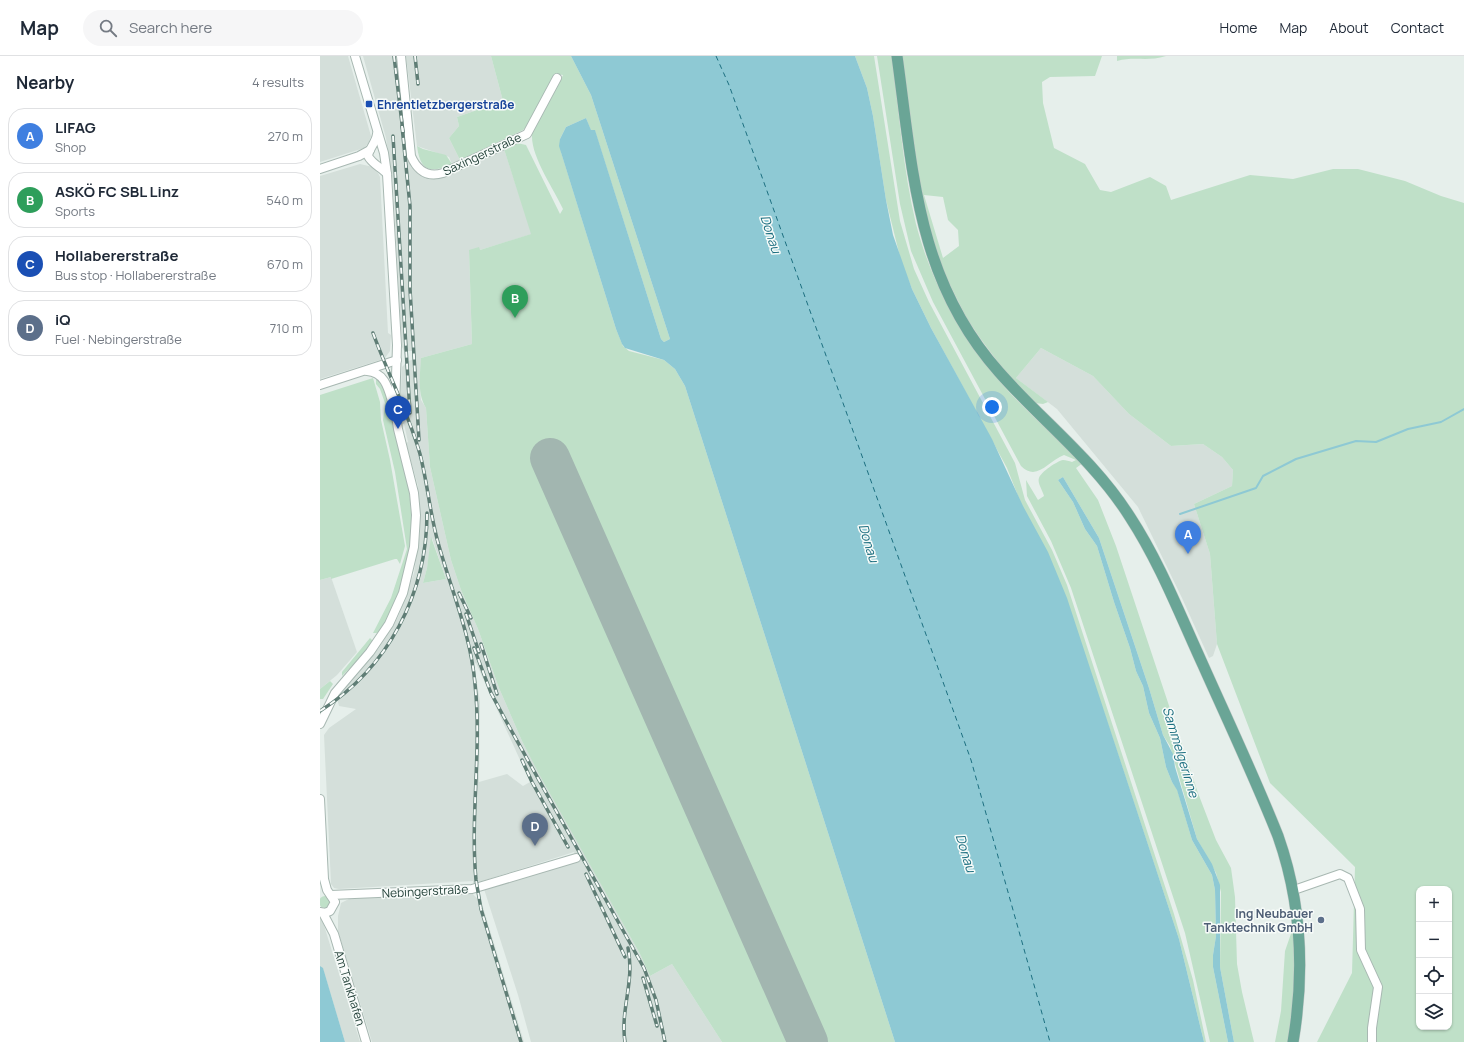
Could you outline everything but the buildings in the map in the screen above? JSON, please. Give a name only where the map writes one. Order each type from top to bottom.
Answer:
[{"type":"main road","points":[[897,56],[913,177],[921,219],[933,260],[948,295],[970,333],[993,365],[1095,469],[1116,496],[1141,535],[1176,605],[1272,820],[1283,850],[1294,890],[1300,936],[1301,969],[1299,1000],[1293,1042]]},
{"type":"street","points":[[320,724],[335,693],[370,652],[389,624],[403,593],[410,568],[415,536],[415,505],[412,481],[399,434],[395,409],[397,360],[387,174],[384,153],[355,56]]},
{"type":"street","name":"Saxingerstraße","points":[[401,56],[411,156],[420,170],[432,175],[443,173],[527,134],[557,78]]},
{"type":"street","points":[[377,133],[376,142],[368,156],[387,174]]},
{"type":"street","points":[[320,169],[354,158],[371,149],[379,148],[384,153]]},
{"type":"street","points":[[354,158],[373,162],[381,161],[384,153]]},
{"type":"street","points":[[320,385],[397,360]]},
{"type":"street","points":[[362,371],[374,371],[382,376],[395,409]]},
{"type":"street","points":[[320,799],[325,894],[335,905]]},
{"type":"street","name":"Nebingerstraße","points":[[325,894],[342,896],[472,888],[576,858]]},
{"type":"street","points":[[1294,890],[1340,874],[1348,878],[1360,909],[1362,950],[1378,987],[1372,1028],[1372,1042]]},
{"type":"street","points":[[321,912],[329,912],[335,905],[338,898],[342,896]]},
{"type":"street","name":"Am Tankhafen","points":[[334,934],[335,905]]},
{"type":"street","name":"Am Tankhafen","points":[[321,912],[334,934],[366,1042]]},
{"type":"shaded area","points":[[320,56],[348,56],[371,136],[369,142],[364,148],[320,162]]},
{"type":"shaded area","points":[[363,56],[397,56],[408,157],[418,173],[427,178],[441,177],[504,149],[532,234],[480,250],[469,250],[472,344],[421,358],[420,389],[421,400],[426,408],[430,467],[451,560],[499,688],[522,741],[640,954],[650,976],[672,964],[722,1042],[531,1042],[518,995],[484,889],[578,860],[574,852],[473,884],[473,881],[339,889],[334,888],[331,884],[324,735],[329,728],[356,709],[339,706],[337,698],[342,690],[379,648],[398,617],[414,573],[420,533],[418,486],[406,443],[408,442],[404,424],[402,424],[400,410],[402,367],[408,361],[415,359],[415,351],[404,351],[402,347],[393,182],[386,138]],"holes":[[[432,538],[446,579],[423,583],[427,568]],[[476,663],[530,782],[523,786],[507,774],[479,782],[480,702],[474,664]]]},
{"type":"shaded area","points":[[406,56],[491,56],[503,101],[457,117],[459,126],[449,138],[460,160],[452,164],[449,157],[417,146]]},
{"type":"shaded area","points":[[360,164],[373,167],[380,177],[388,333],[391,335],[390,351],[385,358],[380,360],[320,379],[320,176]]},
{"type":"shaded area","points":[[1041,348],[1093,376],[1129,414],[1171,446],[1203,444],[1222,457],[1233,470],[1232,486],[1194,504],[1210,554],[1217,644],[1213,656],[1209,658],[1138,507],[1057,409],[1016,378]]},
{"type":"shaded area","points":[[331,577],[357,652],[337,675],[320,689],[320,580]]},
{"type":"shaded area","points":[[451,892],[472,893],[482,904],[524,1042],[372,1042],[338,931],[338,916],[341,903],[351,898]]},
{"type":"shaded area","points":[[320,916],[360,1042],[345,1042],[323,969],[320,966]]},
{"type":"green space","points":[[491,56],[571,56],[591,95],[670,339],[664,342],[661,339],[595,131],[591,131],[586,118],[566,127],[560,139],[561,152],[616,329],[623,346],[629,351],[664,360],[675,369],[685,386],[895,1042],[722,1042],[672,964],[650,976],[640,954],[539,774],[522,741],[499,688],[451,560],[430,467],[426,408],[420,390],[421,358],[472,344],[469,250],[479,247],[480,250],[531,234],[504,149],[517,143],[526,145],[560,214],[563,209],[539,163],[535,153],[532,135],[538,115],[563,75],[557,74],[530,123],[523,130],[460,160],[449,138],[459,126],[457,117],[503,101]]},
{"type":"green space","points":[[855,56],[874,56],[900,221],[914,269],[929,302],[1015,463],[1025,500],[1052,550],[1067,585],[1174,914],[1193,980],[1206,1042],[1204,1042],[1179,939],[1104,712],[1007,468],[931,328],[912,289],[901,261],[886,200],[873,116],[867,88]]},
{"type":"green space","points":[[877,56],[892,56],[905,161],[916,224],[929,264],[946,303],[968,339],[1003,385],[1083,463],[1076,468],[1098,500],[1116,546],[1198,793],[1216,840],[1231,868],[1235,897],[1237,964],[1254,1042],[1234,1042],[1220,967],[1221,892],[1216,873],[1197,839],[1170,746],[1163,735],[1149,688],[1099,538],[1063,477],[1058,480],[1073,502],[1085,529],[1097,546],[1136,671],[1143,686],[1149,713],[1160,738],[1166,767],[1172,782],[1177,789],[1192,840],[1212,875],[1215,890],[1216,936],[1213,967],[1228,1042],[1210,1042],[1185,933],[1071,588],[1051,541],[1027,496],[1026,480],[1038,500],[1044,496],[1039,485],[1040,476],[1057,462],[1064,460],[1072,462],[1076,460],[1064,455],[1042,469],[1032,472],[1021,466],[933,302],[911,251],[900,204]]},
{"type":"green space","points":[[902,56],[1102,56],[1095,76],[1050,77],[1042,82],[1043,103],[1054,148],[1085,164],[1100,190],[1111,192],[1150,177],[1166,186],[1171,200],[1250,175],[1293,179],[1333,169],[1358,169],[1405,181],[1441,196],[1464,203],[1464,1042],[1317,1042],[1352,973],[1355,867],[1270,783],[1217,644],[1210,554],[1194,504],[1232,486],[1233,470],[1222,457],[1203,444],[1171,446],[1129,414],[1093,376],[1041,348],[1016,378],[1048,402],[1043,404],[1035,403],[1009,377],[980,338],[966,317],[940,265],[920,191]],"holes":[[[924,195],[943,197],[948,220],[958,230],[959,246],[943,258]]]},
{"type":"green space","points":[[1117,56],[1166,56],[1153,59],[1130,59],[1117,61]]},
{"type":"green space","points":[[417,146],[446,155],[452,164],[438,169],[427,168],[421,161]]},
{"type":"green space","points":[[376,377],[381,382],[387,395],[395,436],[406,474],[411,506],[411,539],[406,571],[395,602],[385,623],[377,633],[373,633],[391,598],[407,549],[395,472],[383,420],[385,403],[380,389],[376,384]]},
{"type":"green space","points":[[373,378],[380,402],[381,420],[390,460],[405,546],[400,564],[397,559],[395,559],[331,579],[331,577],[320,580],[320,395]]},
{"type":"green space","points":[[431,537],[446,579],[423,583],[427,568]]},
{"type":"green space","points":[[370,638],[373,641],[357,661],[342,676],[342,672]]},
{"type":"green space","points":[[330,681],[333,684],[323,699],[320,699],[320,689]]},
{"type":"green space","points":[[323,896],[327,896],[331,902],[327,908],[323,908],[319,904],[319,900]]},
{"type":"green space","points":[[1294,925],[1296,982],[1288,1042],[1275,1042],[1281,1011],[1285,951]]},
{"type":"water","name":"Donau","points":[[571,56],[855,56],[867,88],[873,116],[893,235],[912,289],[931,328],[992,439],[1023,506],[1048,552],[1067,598],[1179,939],[1204,1042],[895,1042],[685,386],[675,369],[664,360],[625,348],[616,329],[559,146],[560,139],[566,127],[586,118],[591,130],[595,130],[661,339],[664,342],[670,339],[591,95]]},
{"type":"water","points":[[1063,477],[1099,538],[1149,688],[1163,735],[1173,754],[1175,767],[1197,839],[1212,864],[1220,885],[1220,967],[1234,1042],[1228,1042],[1213,967],[1216,936],[1215,890],[1212,875],[1192,840],[1177,790],[1166,767],[1160,738],[1149,713],[1143,686],[1136,671],[1097,546],[1085,529],[1073,502],[1058,480]]},
{"type":"water","points":[[320,966],[323,968],[345,1042],[320,1042]]},
{"type":"waterway","points":[[1180,514],[1256,488],[1263,476],[1296,459],[1356,441],[1376,442],[1408,429],[1441,422],[1464,409]]},
{"type":"ferry route","points":[[716,56],[729,85],[971,760],[1050,1042]]},
{"type":"runway","points":[[550,458],[808,1042]]},
{"type":"railway","points":[[394,56],[403,132]]},
{"type":"railway","points":[[415,56],[418,84]]},
{"type":"railway","points":[[402,126],[410,206],[410,289],[419,440]]},
{"type":"railway","points":[[393,136],[410,413]]},
{"type":"railway","points":[[373,333],[410,423],[420,454],[436,535],[470,649],[477,708],[474,831],[476,880],[481,909],[521,1042]]},
{"type":"railway","points":[[320,711],[344,693],[365,673],[384,651],[399,626],[411,600],[420,572],[425,543],[427,513]]},
{"type":"railway","points":[[459,593],[471,618]]},
{"type":"railway","points":[[466,614],[479,652]]},
{"type":"railway","points":[[481,644],[497,694]]},
{"type":"railway","points":[[474,648],[491,693],[644,968],[656,1000],[665,1042]]},
{"type":"railway","points":[[522,760],[532,782],[568,847]]},
{"type":"railway","points":[[586,874],[625,957]]},
{"type":"railway","points":[[625,1042],[624,1018],[630,972],[628,948]]},
{"type":"railway","points":[[643,978],[657,1026]]},
{"type":"place","name":"Ehrentletzbergerstraße","points":[[369,104]]},
{"type":"place","name":"ASKÖ FC SBL Linz","points":[[515,318]]},
{"type":"place","name":"Hollabererstraße","points":[[398,429]]},
{"type":"place","name":"LIFAG","points":[[1188,554]]},
{"type":"place","name":"iQ","points":[[535,846]]},
{"type":"place","name":"Ing Neubauer Tanktechnik GmbH","points":[[1321,920]]},
{"type":"water label","name":"Sammelgerinne","points":[[1181,752]]}]
